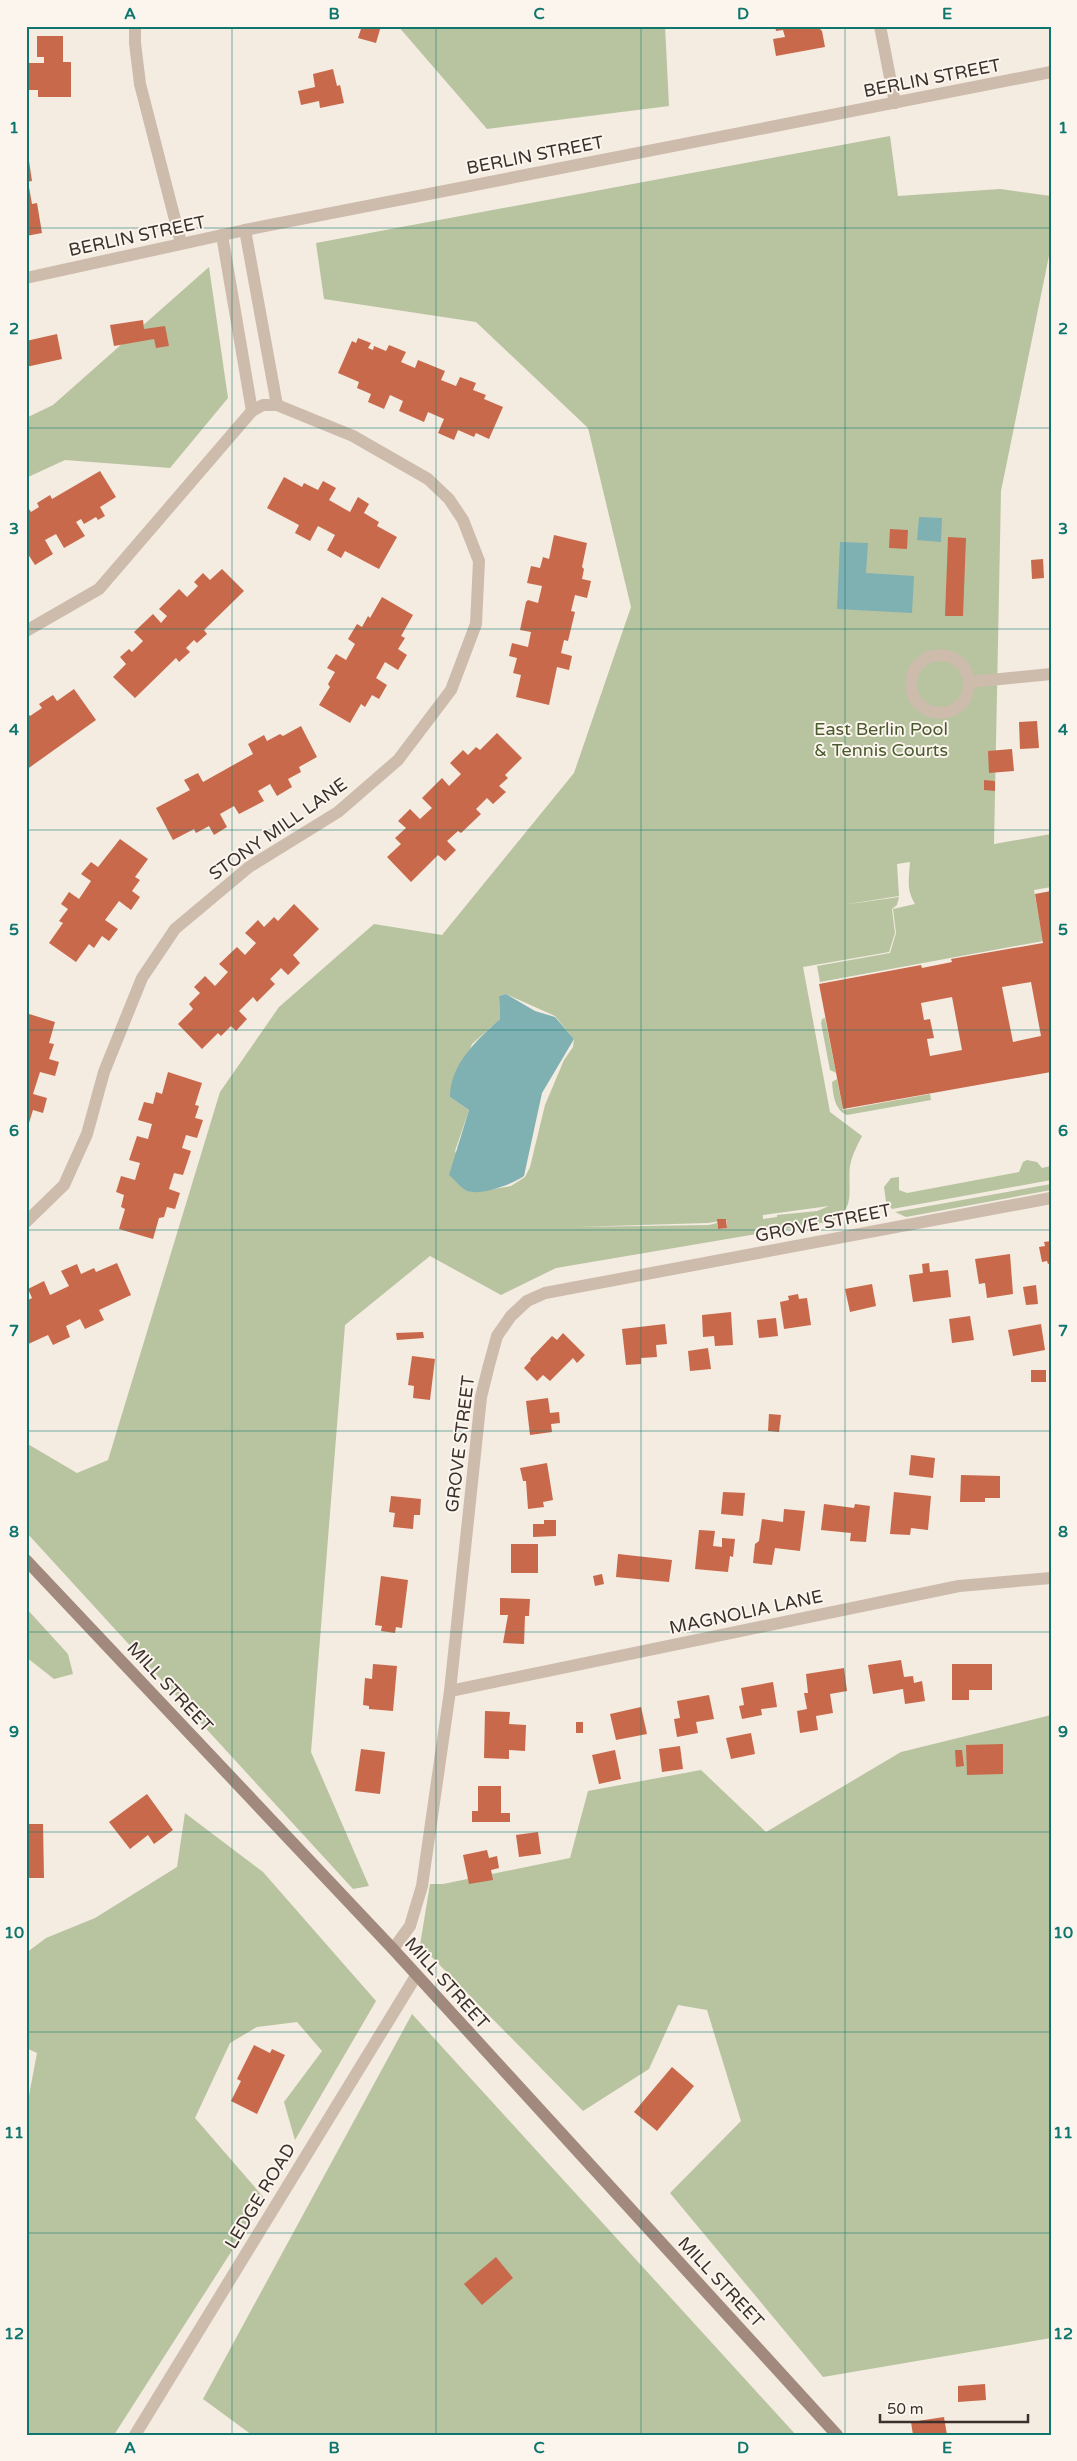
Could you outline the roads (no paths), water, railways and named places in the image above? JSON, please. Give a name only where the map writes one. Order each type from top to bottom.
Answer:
[{"type":"main road","name":"MILL STREET","points":[[26,1560],[393,1949],[837,2435]]},
{"type":"street","points":[[135,26],[140,84],[181,244]]},
{"type":"street","points":[[880,26],[895,103]]},
{"type":"street","name":"BERLIN STREET","points":[[26,278],[245,230],[1051,72]]},
{"type":"street","points":[[26,631],[99,589],[252,411],[263,405],[277,405],[245,230]]},
{"type":"street","points":[[222,235],[252,411]]},
{"type":"street","name":"STONY MILL LANE","points":[[26,1222],[64,1185],[87,1134],[104,1072],[142,978],[175,929],[248,868],[338,812],[398,760],[451,690],[476,624],[479,561],[463,520],[449,499],[428,479],[352,436],[277,405]]},
{"type":"street","points":[[938,654],[956,659],[963,665],[970,682],[965,700],[951,712],[942,714],[933,712],[917,703],[911,686],[915,668],[921,661],[938,654]]},
{"type":"street","points":[[970,682],[1051,674]]},
{"type":"street","name":"GROVE STREET","points":[[393,1949],[410,1926],[422,1886],[450,1691],[481,1397],[497,1336],[527,1301],[555,1291],[1051,1198]]},
{"type":"street","name":"MAGNOLIA LANE","points":[[450,1691],[959,1586],[1051,1578]]},
{"type":"street","name":"LEDGE ROAD","points":[[135,2435],[416,1976]]},
{"type":"water","points":[[919,517],[942,518],[941,542],[917,540]]},
{"type":"water","points":[[840,542],[868,543],[866,573],[914,576],[912,613],[837,609]]},
{"type":"water","points":[[506,994],[535,1011],[555,1017],[574,1039],[542,1093],[524,1176],[488,1191],[467,1191],[449,1175],[469,1110],[450,1097],[451,1085],[460,1063],[467,1053],[500,1019],[499,996]]},
{"type":"park label","name":"East Berlin Pool & Tennis Courts","points":[[881,740]]}]
